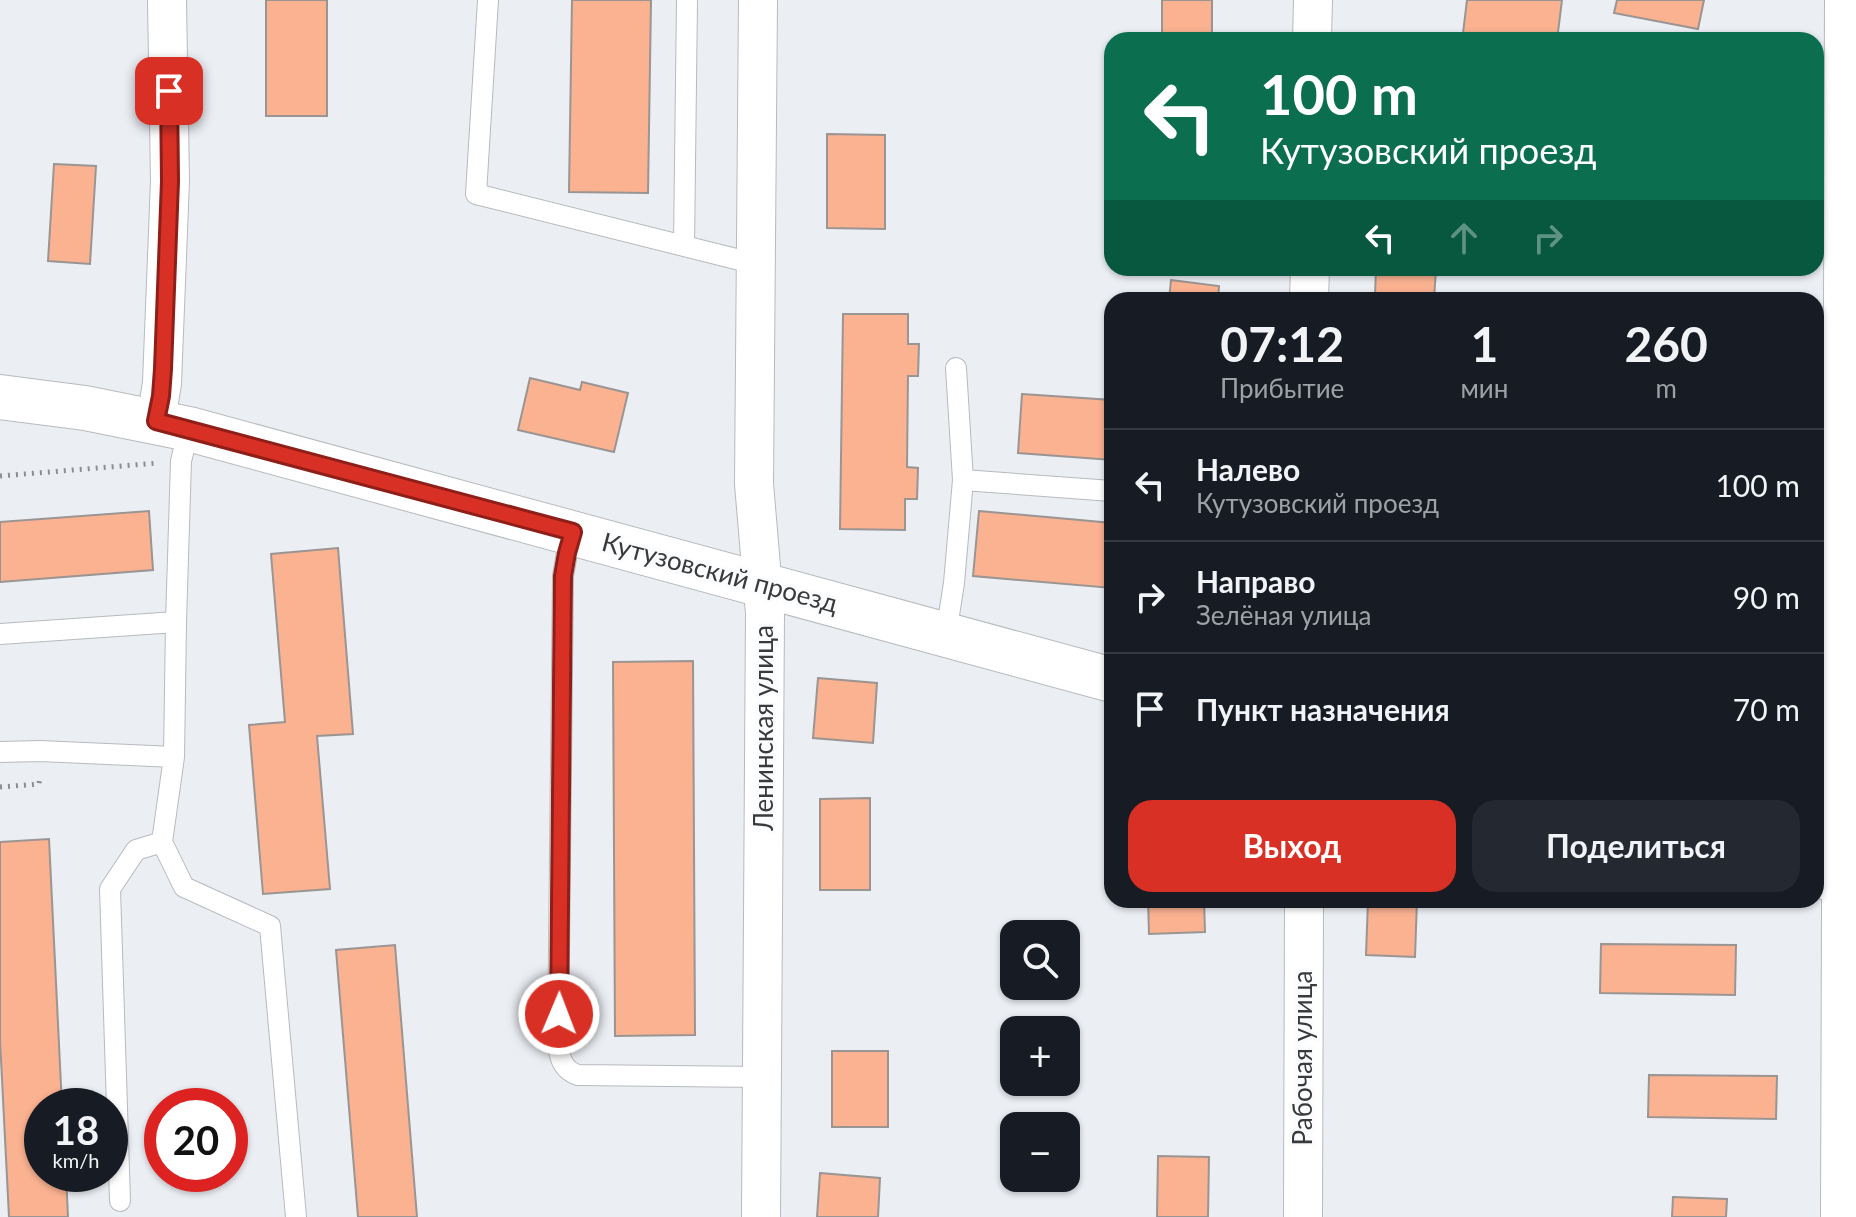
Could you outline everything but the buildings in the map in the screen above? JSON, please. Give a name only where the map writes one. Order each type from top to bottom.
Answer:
[{"type":"street","points":[[167,0],[170,181],[162,383],[175,437]]},
{"type":"street","name":"Ленинская улица","points":[[758,0],[754,484],[765,613],[761,1217]]},
{"type":"street","points":[[1312,32],[1313,0]]},
{"type":"street","points":[[1840,1217],[1838,881],[1844,0]]},
{"type":"street","name":"Кутузовский проезд","points":[[0,397],[85,408],[175,437],[573,532],[1104,678]]},
{"type":"street","name":"Рабочая улица","points":[[1303,1217],[1304,908]]},
{"type":"lane","points":[[488,0],[476,194],[756,264]]},
{"type":"lane","points":[[684,246],[687,0]]},
{"type":"lane","points":[[946,634],[963,480],[956,368]]},
{"type":"lane","points":[[175,437],[174,757],[162,842],[184,887],[270,926],[296,1217]]},
{"type":"lane","points":[[963,480],[1104,490]]},
{"type":"lane","points":[[573,532],[563,576],[558,1045],[561,1061],[578,1075],[762,1077]]},
{"type":"lane","points":[[0,634],[176,622]]},
{"type":"lane","points":[[0,752],[174,757]]},
{"type":"lane","points":[[120,1201],[110,889],[136,850],[162,842]]},
{"type":"path","points":[[0,476],[175,437]]},
{"type":"route","points":[[169,91],[170,181],[163,369],[156,421],[573,532],[563,576],[559,1014]]}]
